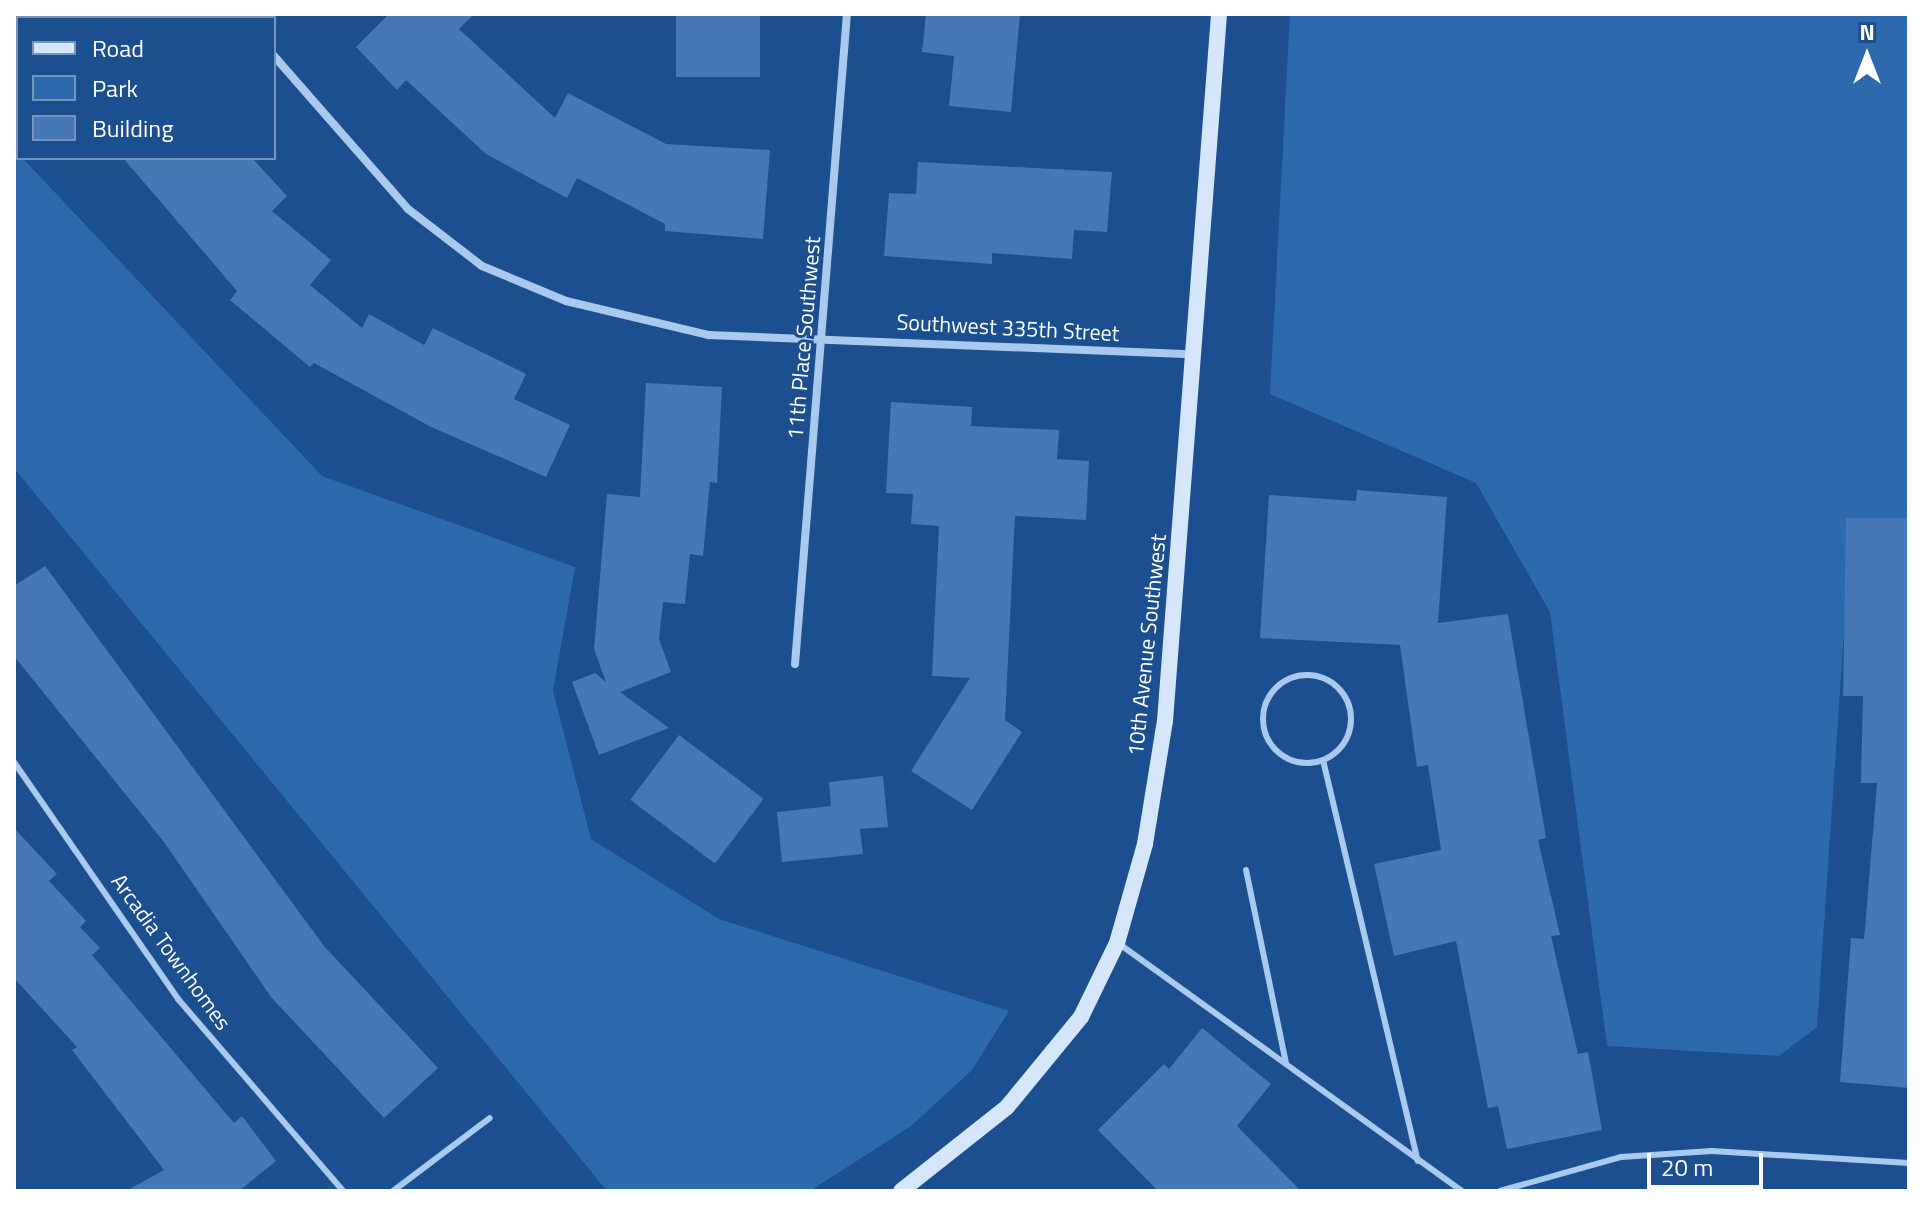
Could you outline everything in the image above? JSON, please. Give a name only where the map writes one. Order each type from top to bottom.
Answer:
[{"type":"street","name":"11th Place Southwest","points":[[795,664],[847,14]]},
{"type":"street","name":"10th Avenue Southwest","points":[[901,1191],[1007,1107],[1081,1017],[1117,943],[1145,844],[1165,721],[1219,14]]},
{"type":"street","name":"Southwest 335th Street","points":[[276,58],[408,209],[482,266],[566,301],[709,335],[1191,354]]},
{"type":"lane","points":[[1288,678],[1328,680],[1349,702],[1348,737],[1323,760],[1289,760],[1271,745],[1264,708],[1288,678]]},
{"type":"lane","points":[[1323,760],[1418,1161]]},
{"type":"lane","name":"Arcadia Townhomes","points":[[14,762],[178,999],[343,1191]]},
{"type":"lane","points":[[1246,870],[1286,1064]]},
{"type":"lane","points":[[1117,943],[1462,1191]]},
{"type":"lane","points":[[393,1191],[490,1118]]},
{"type":"lane","points":[[1500,1191],[1621,1157],[1712,1151],[1909,1163]]},
{"type":"green space","points":[[1290,14],[1909,14],[1909,570],[1845,618],[1817,1027],[1779,1056],[1607,1046],[1550,612],[1476,483],[1270,394]]},
{"type":"green space","points":[[14,149],[16,160],[24,160],[322,476],[575,567],[553,691],[591,839],[719,919],[1009,1011],[972,1070],[911,1126],[810,1191],[607,1191],[14,468]]},
{"type":"building","points":[[389,14],[474,14],[459,29],[555,118],[568,93],[666,144],[770,150],[763,239],[665,231],[665,224],[577,178],[567,198],[486,154],[406,80],[397,90],[356,47]]},
{"type":"building","points":[[676,14],[760,14],[760,77],[676,77]]},
{"type":"building","points":[[926,14],[1020,14],[1011,112],[949,106],[954,56],[922,52]]},
{"type":"building","points":[[125,160],[254,160],[287,196],[272,211],[331,260],[310,285],[362,328],[369,314],[424,345],[433,328],[526,374],[514,399],[570,425],[546,477],[431,427],[314,363],[310,367],[230,300],[237,291]]},
{"type":"building","points":[[918,162],[1112,172],[1107,232],[1074,230],[1072,259],[992,253],[992,264],[884,256],[889,193],[916,194]]},
{"type":"building","points":[[646,383],[722,387],[717,483],[710,482],[703,556],[690,554],[685,604],[663,602],[659,639],[671,672],[620,692],[669,728],[599,755],[572,682],[595,673],[606,682],[594,649],[607,494],[640,497]]},
{"type":"building","points":[[891,402],[972,407],[971,426],[1059,430],[1057,459],[1089,461],[1086,520],[1015,516],[1005,720],[1022,732],[972,810],[911,771],[970,678],[932,676],[939,526],[911,524],[913,494],[886,493]]},
{"type":"building","points":[[1357,490],[1447,497],[1438,623],[1508,614],[1546,838],[1538,840],[1560,935],[1551,936],[1578,1054],[1588,1052],[1602,1130],[1507,1149],[1498,1106],[1488,1108],[1456,941],[1394,956],[1374,864],[1441,850],[1428,765],[1417,767],[1400,645],[1260,638],[1269,495],[1356,501]]},
{"type":"building","points":[[1846,518],[1909,518],[1909,1088],[1840,1082],[1851,938],[1864,939],[1877,783],[1861,783],[1863,696],[1843,696]]},
{"type":"building","points":[[45,566],[324,946],[438,1068],[384,1118],[271,997],[164,842],[14,656],[14,586]]},
{"type":"building","points":[[679,735],[764,799],[715,863],[630,800]]},
{"type":"building","points":[[883,776],[888,827],[860,829],[863,854],[782,862],[777,812],[831,806],[829,782]]},
{"type":"building","points":[[14,828],[57,874],[49,881],[86,921],[80,927],[100,948],[92,955],[234,1123],[242,1116],[276,1161],[239,1191],[126,1191],[164,1170],[72,1050],[77,1047],[14,978]]},
{"type":"building","points":[[1202,1028],[1271,1084],[1237,1126],[1301,1191],[1158,1191],[1098,1130],[1164,1064],[1169,1069]]}]
